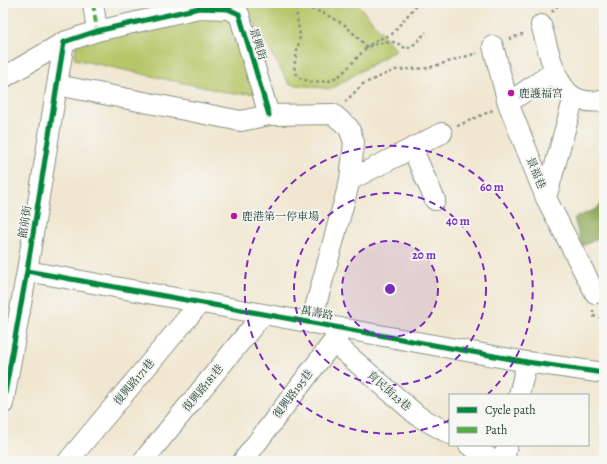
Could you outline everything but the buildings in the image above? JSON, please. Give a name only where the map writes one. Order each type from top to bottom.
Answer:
[{"type":"street","points":[[93,3],[97,30]]},
{"type":"street","name":"景興街","points":[[3,78],[64,42],[97,30],[199,8],[228,9],[238,14],[269,115]]},
{"type":"street","points":[[541,25],[555,71],[561,85],[574,97],[592,102],[604,101]]},
{"type":"street","name":"館前街","points":[[3,404],[27,271],[64,42]]},
{"type":"street","name":"景福巷","points":[[493,46],[508,103],[546,198],[595,293]]},
{"type":"street","points":[[508,103],[555,71]]},
{"type":"street","points":[[57,85],[241,121],[269,115],[333,114],[349,128],[354,142],[350,180],[311,323]]},
{"type":"street","points":[[546,198],[574,97]]},
{"type":"street","points":[[350,180],[442,133]]},
{"type":"street","points":[[412,148],[435,200]]},
{"type":"street","name":"萬壽路","points":[[27,271],[311,323],[338,335],[604,373]]},
{"type":"street","name":"復興路171巷","points":[[68,461],[200,303]]},
{"type":"street","name":"復興路181巷","points":[[143,461],[263,314]]},
{"type":"street","name":"育民街23巷","points":[[338,335],[418,416],[449,433]]},
{"type":"street","name":"復興路195巷","points":[[243,461],[338,335]]},
{"type":"street","points":[[519,394],[527,362]]},
{"type":"street","points":[[471,446],[496,461]]},
{"type":"street","points":[[504,461],[508,446]]},
{"type":"path","points":[[288,3],[296,4],[320,12],[345,25],[367,47]]},
{"type":"path","points":[[296,4],[300,36],[294,67],[298,77],[310,82],[329,81],[342,74],[367,47],[377,40],[392,34],[418,3]]},
{"type":"path","points":[[333,114],[363,84],[395,70],[428,68],[461,59],[493,46],[541,25],[560,3]]},
{"type":"path","points":[[367,47],[381,43],[395,42],[407,49],[416,43],[426,32]]},
{"type":"path","points":[[442,133],[508,103]]},
{"type":"green space","points":[[243,3],[357,3],[396,50],[331,89],[289,84]]},
{"type":"green space","points":[[229,10],[257,93],[234,94],[74,59],[77,42]]},
{"type":"green space","points":[[604,202],[604,236],[582,246],[574,218],[594,210]]},
{"type":"marked path","points":[[93,3],[97,31]]},
{"type":"cycle path","points":[[3,404],[27,271],[64,42],[97,31],[199,8],[228,9],[239,14],[269,115]]},
{"type":"cycle path","points":[[27,271],[527,362],[604,373]]},
{"type":"place","name":"鹿護福宮","points":[[511,93]]},
{"type":"place","name":"鹿港第一停車場","points":[[234,216]]}]
